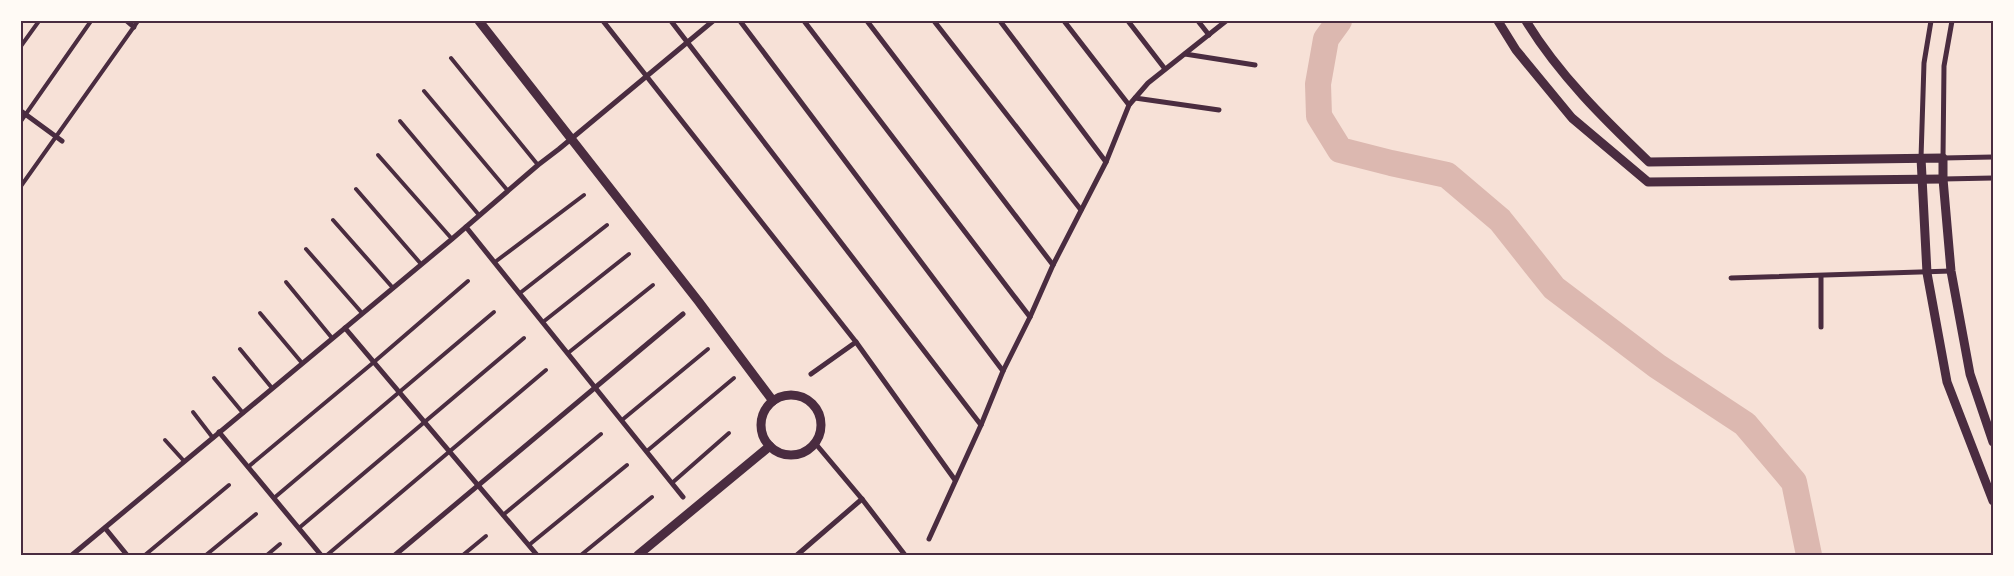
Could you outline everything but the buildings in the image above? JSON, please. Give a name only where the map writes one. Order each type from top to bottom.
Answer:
[{"type":"street","points":[[127,21],[134,27]]},
{"type":"street","points":[[479,21],[699,302],[773,401]]},
{"type":"street","points":[[603,21],[856,342],[955,480]]},
{"type":"street","points":[[671,21],[981,425]]},
{"type":"street","points":[[72,555],[713,21]]},
{"type":"street","points":[[740,21],[1003,370]]},
{"type":"street","points":[[804,21],[1030,317]]},
{"type":"street","points":[[866,21],[1053,265]]},
{"type":"street","points":[[934,21],[1081,210]]},
{"type":"street","points":[[1000,21],[1106,162]]},
{"type":"street","points":[[1064,21],[1129,105]]},
{"type":"street","points":[[1128,21],[1164,70]]},
{"type":"street","points":[[1198,21],[1209,35]]},
{"type":"street","points":[[929,539],[981,425],[1003,370],[1030,317],[1053,265],[1106,162],[1129,105],[1148,82],[1226,21]]},
{"type":"street","points":[[1498,21],[1516,50],[1572,118],[1648,182],[1993,178]]},
{"type":"street","points":[[1526,21],[1542,48],[1594,109],[1649,162],[1993,157]]},
{"type":"street","points":[[1931,21],[1924,63],[1921,158],[1927,273],[1947,382],[1993,501]]},
{"type":"street","points":[[1952,21],[1944,66],[1943,158],[1951,272],[1970,374],[1993,442]]},
{"type":"street","points":[[1184,54],[1255,65]]},
{"type":"street","points":[[1135,98],[1218,110]]},
{"type":"street","points":[[24,113],[62,141]]},
{"type":"street","points":[[466,227],[683,496]]},
{"type":"street","points":[[1731,278],[1951,272]]},
{"type":"street","points":[[1821,276],[1822,327]]},
{"type":"street","points":[[395,555],[683,314]]},
{"type":"street","points":[[345,328],[537,555]]},
{"type":"street","points":[[811,374],[856,342]]},
{"type":"street","points":[[792,395],[805,398],[815,407],[821,422],[815,443],[803,452],[796,454],[781,453],[770,446],[764,439],[761,425],[764,411],[779,397],[792,395]]},
{"type":"street","points":[[219,432],[321,555]]},
{"type":"street","points":[[815,443],[862,499],[905,555]]},
{"type":"street","points":[[638,555],[770,446]]},
{"type":"street","points":[[797,555],[862,499]]},
{"type":"street","points":[[105,528],[128,555]]},
{"type":"lane","points":[[21,46],[39,21]]},
{"type":"lane","points":[[21,121],[24,113],[91,21]]},
{"type":"lane","points":[[21,186],[138,21]]},
{"type":"lane","points":[[451,58],[538,165]]},
{"type":"lane","points":[[424,91],[508,191]]},
{"type":"lane","points":[[400,121],[479,215]]},
{"type":"lane","points":[[378,155],[452,239]]},
{"type":"lane","points":[[356,189],[421,264]]},
{"type":"lane","points":[[495,262],[584,195]]},
{"type":"lane","points":[[333,220],[393,288]]},
{"type":"lane","points":[[520,293],[607,225]]},
{"type":"lane","points":[[306,249],[362,313]]},
{"type":"lane","points":[[543,322],[630,254]]},
{"type":"lane","points":[[248,467],[468,281]]},
{"type":"lane","points":[[286,282],[332,338]]},
{"type":"lane","points":[[568,353],[653,285]]},
{"type":"lane","points":[[274,498],[494,312]]},
{"type":"lane","points":[[260,313],[302,363]]},
{"type":"lane","points":[[299,528],[524,338]]},
{"type":"lane","points":[[240,349],[272,388]]},
{"type":"lane","points":[[622,420],[708,349]]},
{"type":"lane","points":[[327,555],[546,370]]},
{"type":"lane","points":[[214,378],[243,413]]},
{"type":"lane","points":[[647,451],[734,378]]},
{"type":"lane","points":[[193,412],[213,438]]},
{"type":"lane","points":[[672,483],[729,433]]},
{"type":"lane","points":[[503,515],[601,434]]},
{"type":"lane","points":[[165,440],[184,462]]},
{"type":"lane","points":[[529,545],[627,465]]},
{"type":"lane","points":[[145,555],[229,485]]},
{"type":"lane","points":[[580,555],[652,497]]},
{"type":"lane","points":[[206,555],[256,514]]},
{"type":"lane","points":[[463,555],[486,536]]},
{"type":"lane","points":[[267,555],[280,544]]},
{"type":"waterway","points":[[1339,21],[1326,39],[1318,84],[1319,116],[1340,150],[1447,175],[1500,220],[1554,288],[1657,366],[1745,424],[1794,482],[1809,555]]}]
